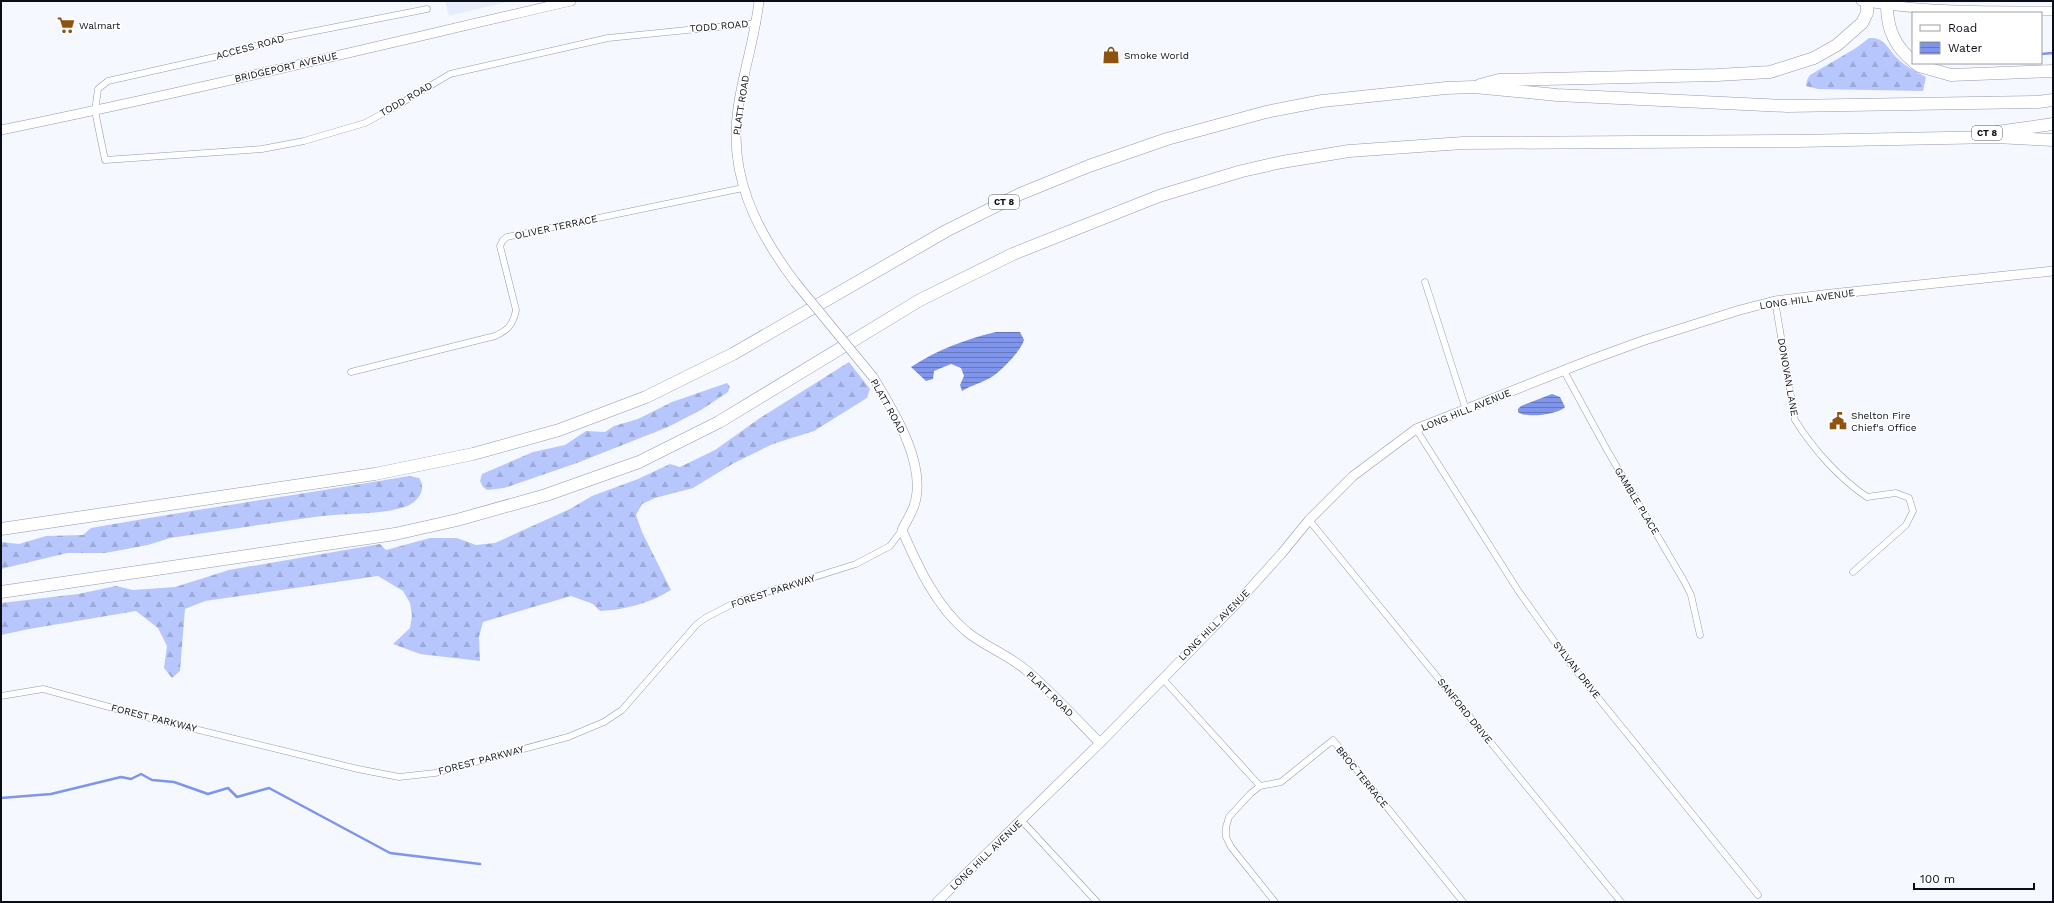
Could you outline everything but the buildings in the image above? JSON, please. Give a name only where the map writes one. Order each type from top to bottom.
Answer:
[{"type":"highway","points":[[1474,87],[1499,80],[1717,75],[1770,72],[1814,58],[1837,45],[1862,23],[1867,14],[1864,2]]},
{"type":"highway","points":[[1887,6],[1889,28],[1895,42],[1912,60]]},
{"type":"highway","points":[[1916,64],[1951,75],[2053,71]]},
{"type":"highway","name":"CT 8","points":[[1,529],[375,474],[474,454],[559,430],[646,397],[733,354],[946,231],[1020,194],[1088,166],[1167,139],[1266,112],[1322,101],[1446,88],[1474,87],[1556,95],[1787,106],[2053,100]]},
{"type":"highway","name":"CT 8","points":[[1,592],[395,534],[457,520],[546,495],[639,462],[719,422],[920,300],[1013,254],[1159,196],[1249,169],[1349,151],[1463,143],[1921,139],[2053,124]]},
{"type":"highway","points":[[1921,139],[1996,137],[2053,140]]},
{"type":"street","name":"BRIDGEPORT AVENUE","points":[[1,130],[95,111],[474,25],[571,1]]},
{"type":"street","name":"PLATT ROAD","points":[[758,1],[757,23],[738,108],[735,140],[743,188],[763,234],[795,282],[873,377],[895,416],[910,450],[916,471],[917,483],[915,504],[902,530],[938,599],[951,617],[980,641],[1007,655],[1027,671],[1100,742]]},
{"type":"street","points":[[1864,2],[1887,6],[1972,11],[2053,11]]},
{"type":"street","name":"ACCESS ROAD","points":[[95,111],[98,89],[108,81],[228,54],[285,37],[427,9]]},
{"type":"street","name":"TODD ROAD","points":[[95,111],[105,160],[262,149],[331,135],[365,123],[450,74],[608,38],[757,23]]},
{"type":"street","name":"OLIVER TERRACE","points":[[352,372],[495,336],[507,330],[514,320],[516,310],[500,246],[503,240],[507,237],[743,188]]},
{"type":"street","name":"LONG HILL AVENUE","points":[[937,902],[1022,821],[1258,581],[1309,520],[1353,476],[1416,429],[1610,352],[1705,320],[1775,301],[2053,271]]},
{"type":"street","points":[[1425,282],[1466,410]]},
{"type":"street","name":"DONOVAN LANE","points":[[1775,301],[1795,420],[1805,436],[1853,488],[1867,497],[1896,493],[1909,498],[1913,511],[1906,525],[1852,572]]},
{"type":"street","name":"GAMBLE PLACE","points":[[1564,371],[1607,450],[1684,580],[1691,596],[1700,635]]},
{"type":"street","name":"SYLVAN DRIVE","points":[[1416,429],[1519,592],[1569,662],[1758,895]]},
{"type":"street","name":"SANFORD DRIVE","points":[[1309,520],[1621,902]]},
{"type":"street","name":"FOREST PARKWAY","points":[[1,696],[43,689],[138,715],[358,769],[399,777],[435,773],[568,737],[604,722],[622,710],[697,624],[707,617],[738,601],[856,564],[890,546],[902,530]]},
{"type":"street","points":[[1162,678],[1260,786],[1250,794],[1229,817],[1226,827],[1226,837],[1231,847],[1275,902]]},
{"type":"street","name":"BROC TERRACE","points":[[1260,786],[1281,782],[1333,740],[1464,902]]},
{"type":"street","points":[[1022,821],[1097,902]]},
{"type":"shaded area","points":[[445,1],[511,1],[449,16]]},
{"type":"green space","points":[[1869,38],[1879,39],[1882,41],[1900,61],[1926,77],[1923,91],[1818,89],[1806,86],[1810,75],[1856,48]]},
{"type":"green space","points":[[849,362],[870,389],[867,398],[814,431],[773,444],[734,463],[693,488],[655,498],[642,504],[636,515],[642,532],[671,590],[655,599],[637,605],[600,611],[593,604],[571,596],[483,622],[479,637],[480,661],[420,654],[393,644],[410,628],[412,615],[410,603],[403,591],[378,576],[205,601],[185,609],[180,671],[172,678],[164,668],[167,646],[158,628],[136,611],[1,635],[1,603],[78,594],[116,586],[133,590],[175,587],[229,570],[380,544],[386,550],[430,538],[457,538],[476,545],[495,543],[570,509],[592,496],[638,479],[670,464],[680,467],[715,450],[760,418]]},
{"type":"green space","points":[[727,383],[730,387],[728,392],[701,410],[668,427],[577,463],[504,488],[487,490],[483,487],[480,481],[482,474],[533,452],[565,445],[586,431],[605,432],[614,426],[638,419],[672,402]]},
{"type":"green space","points":[[409,476],[419,478],[422,491],[418,498],[411,504],[398,509],[322,516],[170,538],[148,545],[105,553],[67,553],[1,569],[1,542],[19,544],[46,536],[83,535],[91,528]]},
{"type":"water","points":[[996,332],[1020,332],[1024,340],[1019,350],[998,372],[988,379],[962,391],[960,385],[964,376],[961,368],[951,364],[934,371],[933,379],[926,381],[911,367],[931,355],[952,346]]},
{"type":"water","points":[[1552,394],[1560,397],[1565,407],[1562,410],[1542,415],[1528,415],[1518,412],[1518,409],[1521,406]]},
{"type":"waterway","points":[[2042,54],[2053,53]]},
{"type":"waterway","points":[[1,798],[51,794],[121,777],[131,779],[141,774],[152,780],[174,782],[208,794],[228,788],[237,797],[269,788],[390,853],[480,864]]},
{"type":"place","name":"Walmart","points":[[66,25]]},
{"type":"place","name":"Smoke World","points":[[1111,55]]},
{"type":"place","name":"Shelton Fire Chief's Office","points":[[1838,421]]}]
